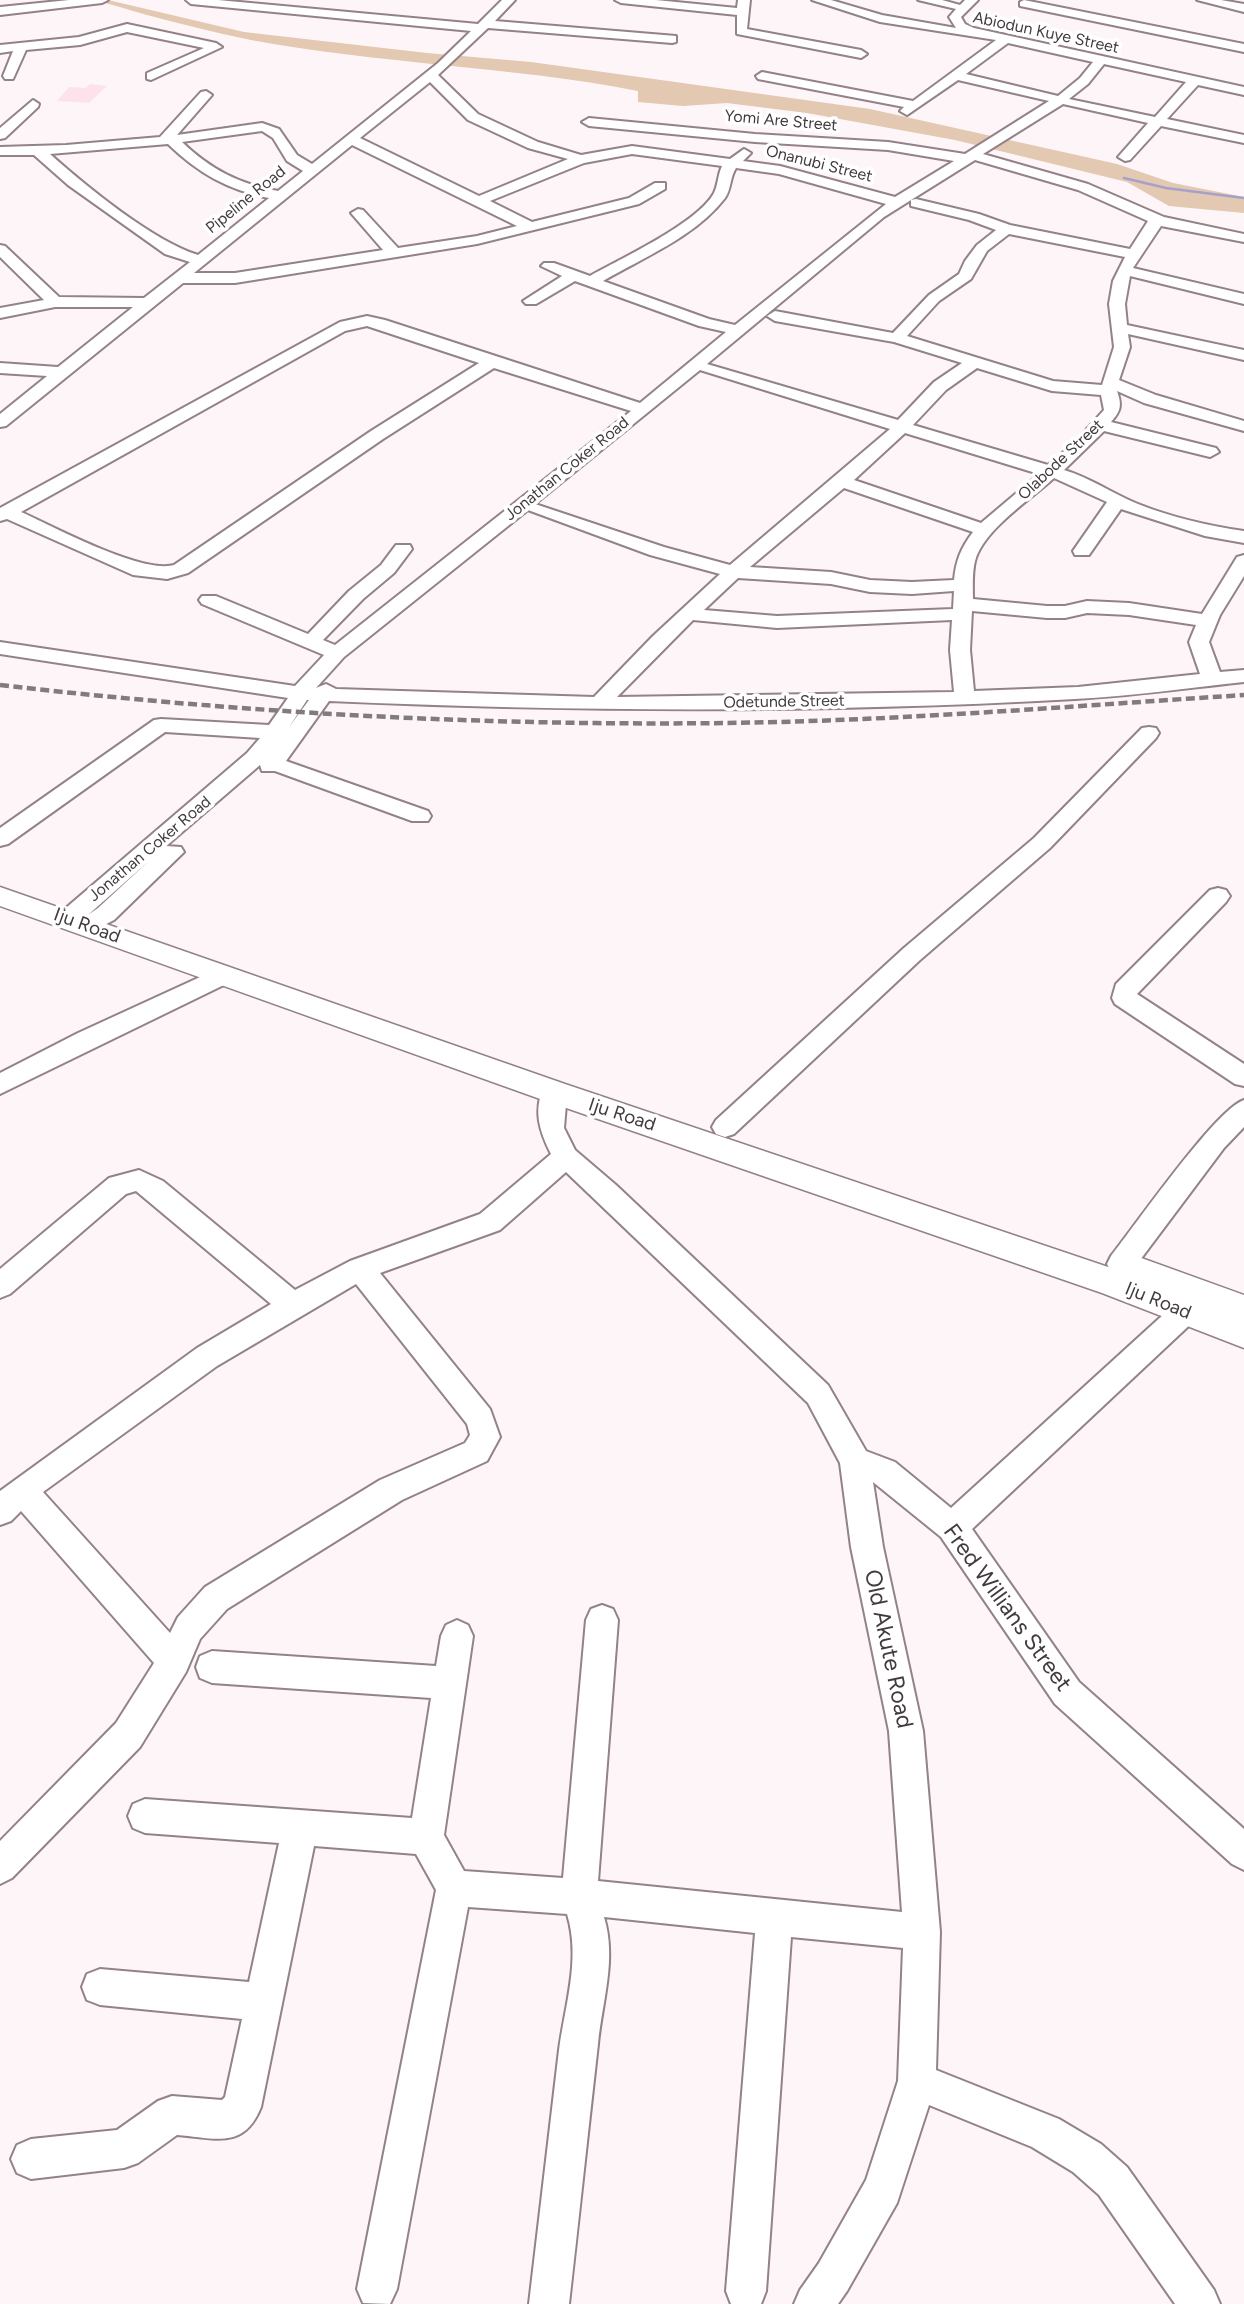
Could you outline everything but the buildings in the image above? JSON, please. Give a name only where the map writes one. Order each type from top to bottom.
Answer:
[{"type":"main road","name":"Iju Road","points":[[0,874],[86,916],[222,976],[1114,1283],[1244,1334]]},
{"type":"main road","name":"Iju Road","points":[[0,896],[86,916],[563,1076],[725,1127],[1244,1309]]},
{"type":"street","name":"Pipeline Road","points":[[0,422],[437,71],[509,0]]},
{"type":"street","points":[[621,0],[743,6],[741,31],[861,54]]},
{"type":"street","points":[[818,0],[880,18],[961,31]]},
{"type":"street","points":[[923,0],[959,3]]},
{"type":"street","name":"Abiodun Kuye Street","points":[[961,31],[955,21],[956,13],[972,0]]},
{"type":"street","points":[[1203,0],[1244,8]]},
{"type":"street","points":[[0,11],[99,1]]},
{"type":"street","points":[[191,1],[672,39]]},
{"type":"street","name":"Abiodun Kuye Street","points":[[959,3],[945,17],[947,25],[961,31],[1004,41],[1043,45],[1111,64],[1244,91]]},
{"type":"street","points":[[1024,4],[1244,48]]},
{"type":"street","points":[[0,49],[89,40],[127,28],[216,47],[151,76]]},
{"type":"street","points":[[762,76],[911,108],[1004,41]]},
{"type":"street","points":[[9,76],[21,47]]},
{"type":"street","name":"Jonathan Coker Road","points":[[86,916],[272,763],[298,734],[312,693],[337,653],[643,409],[896,202],[975,158],[1065,102],[1111,64]]},
{"type":"street","points":[[437,71],[473,117],[533,145],[581,159]]},
{"type":"street","points":[[957,76],[1065,102],[1244,139]]},
{"type":"street","points":[[1125,157],[1195,80]]},
{"type":"street","points":[[168,141],[206,96]]},
{"type":"street","points":[[0,135],[33,104]]},
{"type":"street","name":"Yomi Are Street","points":[[589,122],[755,138],[888,146],[975,158],[1083,187],[1160,221],[1244,237]]},
{"type":"street","points":[[0,151],[38,151],[168,141],[268,128],[285,142],[286,151],[293,158],[312,170]]},
{"type":"street","points":[[590,281],[670,237],[698,217],[720,195],[727,169],[755,138]]},
{"type":"street","points":[[351,139],[481,200],[529,226]]},
{"type":"street","points":[[168,141],[224,182],[279,196]]},
{"type":"street","name":"Onanubi Street","points":[[581,159],[632,150],[780,170],[896,202]]},
{"type":"street","points":[[38,151],[73,182],[170,251],[200,260]]},
{"type":"street","name":"Jonathan Coker Road","points":[[86,916],[245,767],[312,693],[750,333],[775,316],[890,216],[906,205],[916,203],[975,158]]},
{"type":"street","points":[[481,200],[581,159]]},
{"type":"street","points":[[181,278],[235,278],[477,240],[529,226],[547,225],[634,201],[660,186]]},
{"type":"street","points":[[916,203],[974,217],[1006,229],[1135,254]]},
{"type":"street","points":[[358,214],[394,253]]},
{"type":"street","name":"Olabode Street","points":[[965,698],[960,650],[965,562],[971,547],[984,530],[1102,425],[1112,411],[1114,403],[1108,386],[1122,347],[1117,303],[1124,270],[1154,223],[1160,221]]},
{"type":"street","points":[[897,338],[934,298],[966,276],[972,261],[982,248],[1006,229]]},
{"type":"street","points":[[0,249],[55,302]]},
{"type":"street","points":[[549,267],[705,323],[738,330]]},
{"type":"street","points":[[1124,270],[1244,299]]},
{"type":"street","points":[[531,301],[573,275]]},
{"type":"street","points":[[0,313],[55,302],[151,303]]},
{"type":"street","points":[[775,316],[897,338],[1052,386],[1108,386],[1244,426]]},
{"type":"street","points":[[3,514],[340,327],[367,321],[643,409]]},
{"type":"street","points":[[1121,328],[1244,355]]},
{"type":"street","points":[[3,514],[140,571],[167,573],[181,569],[377,435],[492,362]]},
{"type":"street","points":[[600,703],[733,572],[841,481],[902,426],[940,386],[973,363]]},
{"type":"street","points":[[0,368],[63,372]]},
{"type":"street","points":[[708,369],[1051,472],[1092,486],[1132,508],[1212,532],[1244,537]]},
{"type":"street","points":[[1102,425],[1210,452]]},
{"type":"street","points":[[841,481],[984,530]]},
{"type":"street","points":[[1082,551],[1118,500]]},
{"type":"street","points":[[536,509],[667,554],[733,572],[831,578],[870,586],[912,588],[964,601],[1047,612],[1065,612],[1087,607],[1129,609],[1207,621]]},
{"type":"street","points":[[310,642],[336,619],[356,596],[390,569],[403,549]]},
{"type":"street","points":[[1212,679],[1199,640],[1207,621],[1244,561]]},
{"type":"street","points":[[209,600],[337,653]]},
{"type":"street","points":[[689,614],[739,621],[777,622],[964,601]]},
{"type":"street","name":"Odetunde Street","points":[[0,648],[265,689],[429,701],[703,704],[965,698],[1078,693],[1244,676]]},
{"type":"street","points":[[0,839],[161,725],[298,734]]},
{"type":"street","points":[[725,1127],[912,954],[1042,843],[1149,733]]},
{"type":"street","points":[[272,763],[419,816]]},
{"type":"street","points":[[1218,895],[1125,990],[1125,998],[1244,1077]]},
{"type":"street","points":[[0,1084],[87,1039],[161,1007],[222,976]]},
{"type":"street","name":"Old Akute Road","points":[[554,1092],[551,1128],[566,1157],[607,1192],[818,1394],[855,1461],[867,1547],[906,1731],[922,1932],[917,2081],[883,2189],[814,2304]]},
{"type":"street","points":[[1121,1264],[1215,1141],[1244,1111]]},
{"type":"street","points":[[174,1661],[110,1592],[11,1501],[207,1357],[293,1305],[360,1269],[490,1222],[566,1157]]},
{"type":"street","points":[[0,1286],[118,1185],[139,1180],[155,1188],[223,1249],[293,1305]]},
{"type":"street","points":[[0,1866],[128,1735],[174,1661],[189,1629],[216,1598],[391,1490],[476,1452],[485,1437],[480,1418],[360,1269]]},
{"type":"street","points":[[952,1527],[1185,1312]]},
{"type":"street","name":"Fred Willians Street","points":[[855,1461],[884,1472],[952,1527],[1068,1693],[1244,1852]]},
{"type":"street","points":[[549,2304],[581,2024],[591,1969],[590,1931],[579,1897],[602,1620]]},
{"type":"street","points":[[377,2289],[454,1888],[426,1837],[457,1636]]},
{"type":"street","points":[[212,1667],[450,1682]]},
{"type":"street","points":[[145,1816],[426,1837]]},
{"type":"street","points":[[31,2159],[124,2149],[172,2115],[230,2120],[242,2107],[300,1827]]},
{"type":"street","points":[[454,1888],[579,1897],[922,1932]]},
{"type":"street","points":[[746,2291],[774,1917]]},
{"type":"street","points":[[100,1987],[262,2002]]},
{"type":"street","points":[[917,2081],[1045,2133],[1087,2158],[1113,2181],[1200,2304]]},
{"type":"shaded area","points":[[85,0],[108,0],[244,32],[531,62],[870,109],[1117,164],[1173,183],[1244,197],[1244,213],[1169,206],[1127,182],[955,140],[807,113],[727,103],[683,106],[638,102],[638,91],[590,83],[299,48],[251,40]]},
{"type":"shaded area","points":[[90,84],[107,86],[89,103],[57,101],[69,87],[86,88]]},
{"type":"waterway","points":[[1124,178],[1166,188],[1244,198]]},
{"type":"railway","points":[[0,685],[181,703],[362,716],[634,723],[855,719],[1244,695]]}]
